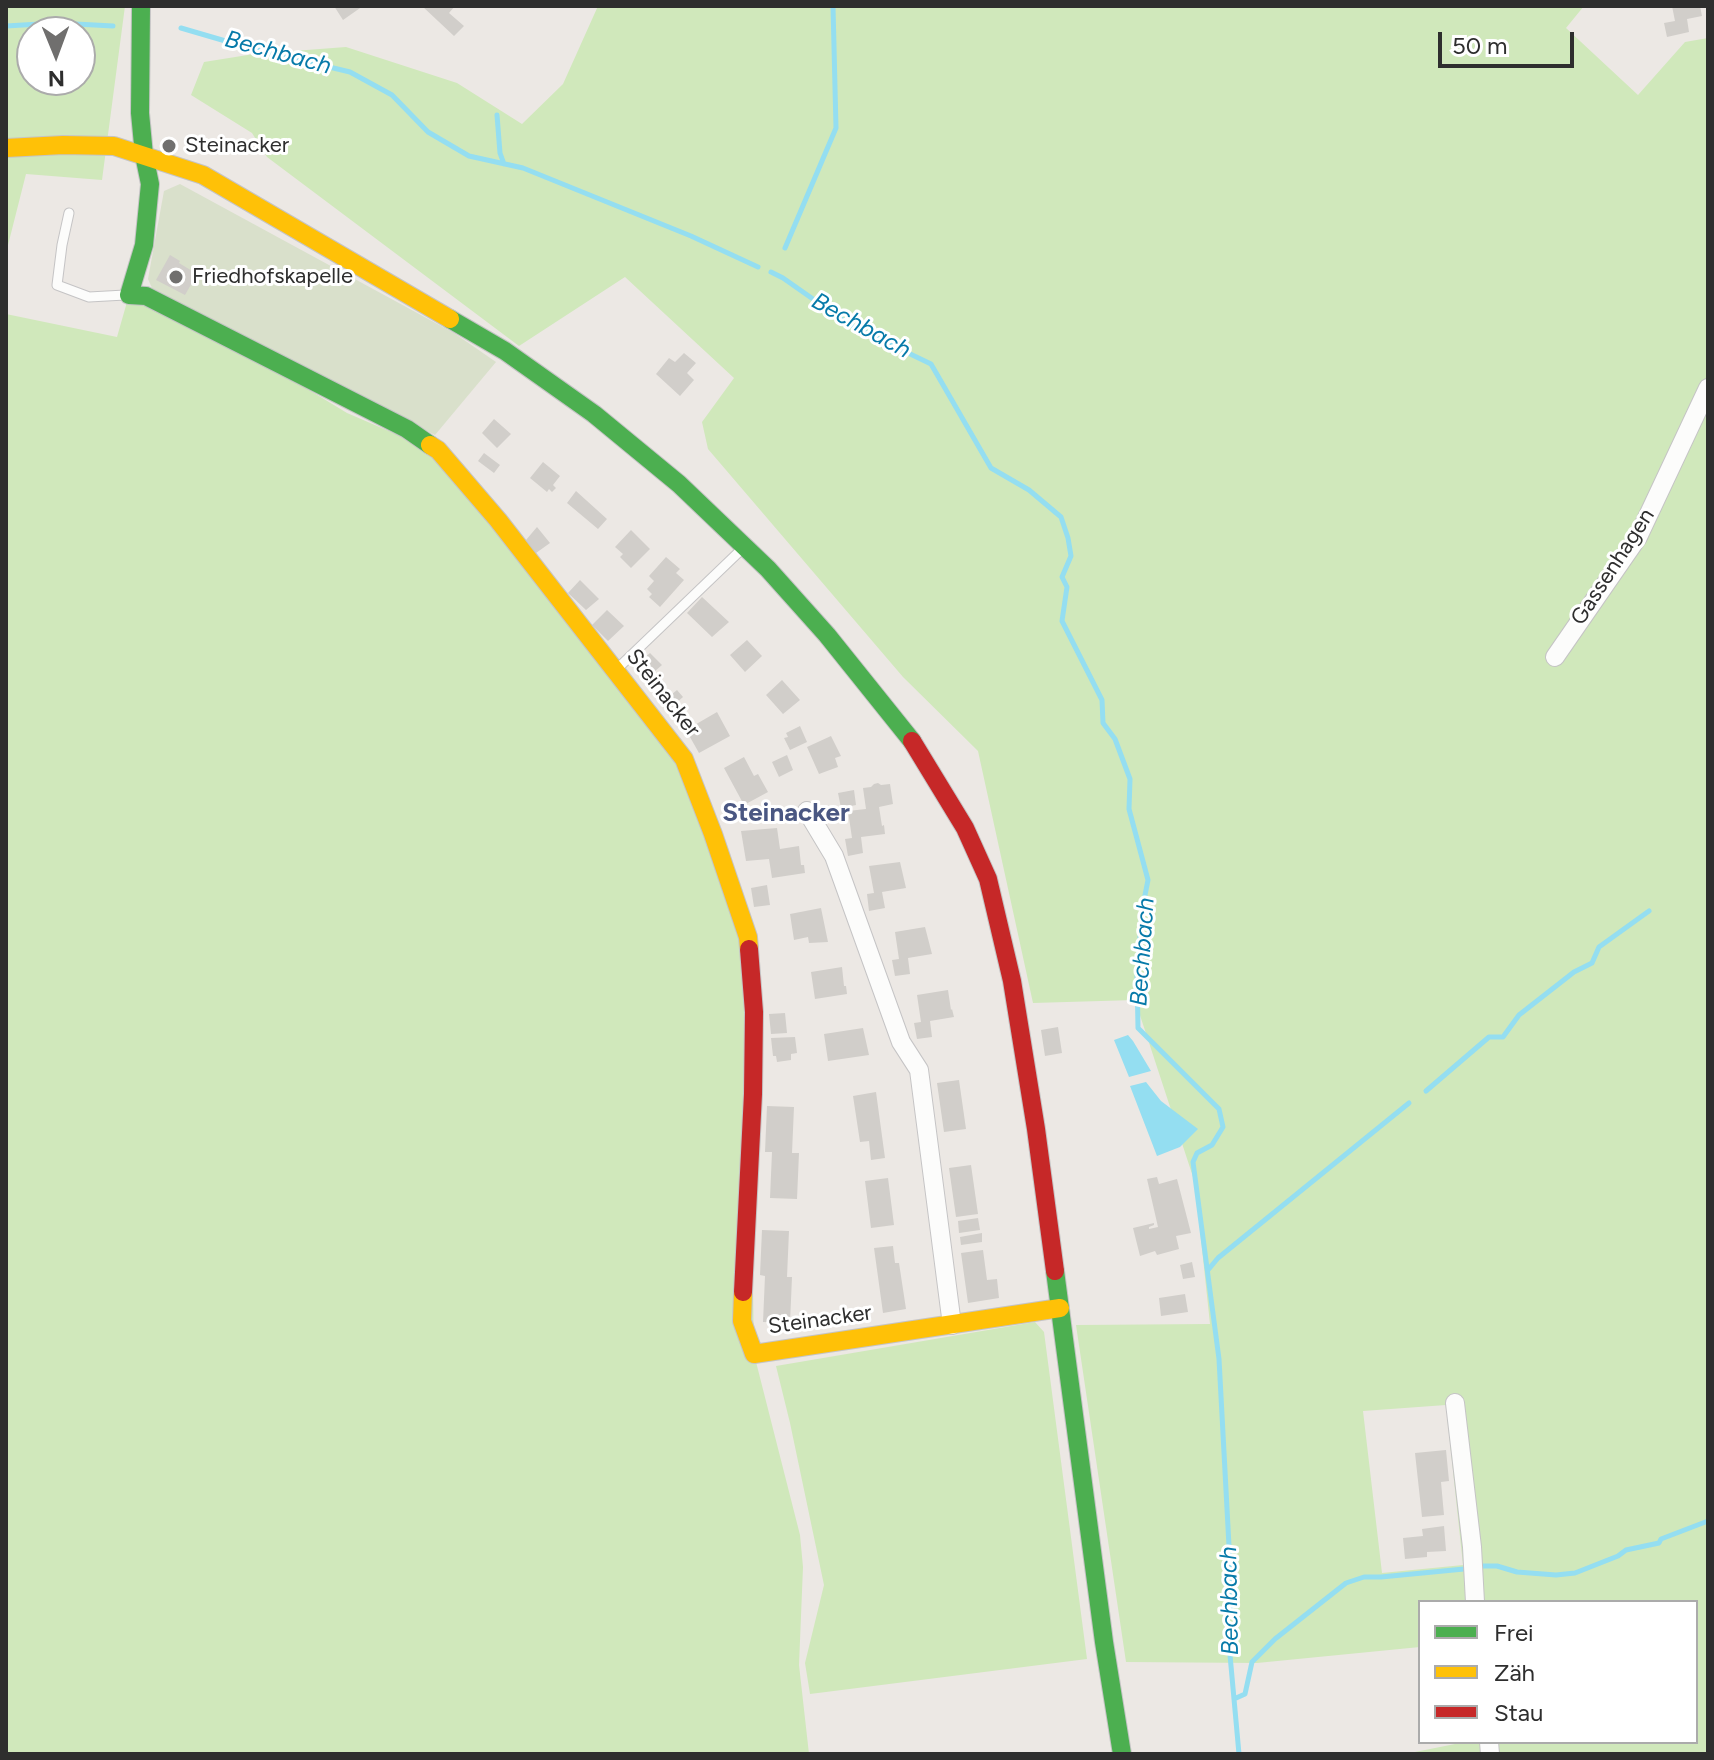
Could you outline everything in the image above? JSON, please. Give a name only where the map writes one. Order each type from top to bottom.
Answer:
[{"type":"main road","points":[[129,295],[144,245],[150,184],[140,113],[141,6]]},
{"type":"main road","points":[[6,148],[114,146],[203,175],[505,351],[594,414],[679,484],[768,569],[827,635],[910,737],[965,828],[988,879],[1012,981],[1036,1129],[1106,1656],[1122,1754]]},
{"type":"main road","name":"Steinacker","points":[[129,295],[146,296],[407,429],[438,450],[498,520],[684,759],[748,937],[754,1043],[742,1321],[754,1354],[1060,1308]]},
{"type":"street","name":"Gassenhagen","points":[[1555,657],[1638,537],[1708,388]]},
{"type":"street","points":[[807,811],[834,856],[901,1042],[919,1070],[952,1325]]},
{"type":"street","points":[[1455,1403],[1472,1547],[1475,1600]]},
{"type":"lane","points":[[69,213],[57,285],[89,297],[129,295]]},
{"type":"lane","points":[[615,670],[744,547]]},
{"type":"green space","points":[[6,6],[125,6],[102,180],[26,174],[6,253]]},
{"type":"green space","points":[[598,6],[1584,6],[1566,28],[1638,95],[1685,42],[1708,38],[1708,1754],[1405,1754],[1455,1744],[1698,1744],[1698,1600],[1418,1600],[1418,1647],[1257,1663],[1126,1662],[1076,1325],[1210,1324],[1195,1183],[1135,1000],[1033,1003],[978,751],[903,677],[708,449],[702,422],[734,378],[625,277],[519,346],[267,157],[252,133],[191,95],[204,62],[254,54],[346,47],[457,83],[522,124],[563,84]],"holes":[[[1446,1405],[1463,1565],[1382,1573],[1363,1411]]]},
{"type":"green space","points":[[180,184],[454,333],[496,362],[435,435],[152,288],[148,279],[164,191]]},
{"type":"green space","points":[[129,295],[202,325],[347,413],[426,447],[684,759],[748,937],[754,1354],[800,1535],[803,1567],[799,1665],[809,1754],[6,1754],[6,314],[117,337]]},
{"type":"green space","points":[[1035,1322],[1044,1332],[1087,1659],[810,1694],[805,1663],[824,1585],[776,1366]]},
{"type":"water","points":[[1128,1035],[1151,1071],[1129,1077],[1114,1040]]},
{"type":"water","points":[[1146,1082],[1161,1101],[1198,1129],[1180,1147],[1157,1156],[1130,1086]]},
{"type":"building","points":[[334,6],[363,6],[343,20]]},
{"type":"building","points":[[422,6],[455,6],[449,13],[464,26],[454,36]]},
{"type":"building","points":[[1672,6],[1700,6],[1702,16],[1687,19],[1689,32],[1667,37],[1664,23],[1675,21]]},
{"type":"building","name":"Friedhofskapelle","points":[[170,255],[197,274],[185,295],[156,280]]},
{"type":"building","points":[[684,353],[696,363],[687,373],[694,380],[680,396],[656,374],[669,358],[675,362]]},
{"type":"building","points":[[494,419],[511,434],[497,448],[482,433]]},
{"type":"building","points":[[484,453],[500,465],[494,473],[478,461]]},
{"type":"building","points":[[543,462],[560,476],[552,492],[549,489],[547,492],[530,478]]},
{"type":"building","points":[[576,491],[607,519],[598,529],[567,503]]},
{"type":"building","points":[[537,527],[550,543],[536,553],[526,540]]},
{"type":"building","points":[[631,530],[650,549],[631,568],[615,547]]},
{"type":"building","points":[[666,557],[680,569],[676,573],[684,580],[660,607],[649,597],[652,594],[647,589],[654,581],[649,576]]},
{"type":"building","points":[[580,580],[599,599],[586,610],[568,593]]},
{"type":"building","points":[[702,597],[729,622],[712,637],[687,613]]},
{"type":"building","points":[[607,610],[624,626],[608,641],[592,625]]},
{"type":"building","points":[[747,640],[762,656],[745,672],[730,655]]},
{"type":"building","points":[[650,653],[662,665],[646,679],[634,667]]},
{"type":"building","points":[[782,680],[800,700],[783,714],[766,695]]},
{"type":"building","points":[[677,690],[683,697],[667,711],[660,704]]},
{"type":"building","points":[[717,712],[730,736],[699,753],[686,730]]},
{"type":"building","points":[[800,726],[807,742],[790,750],[784,738],[788,737],[786,733]]},
{"type":"building","points":[[831,736],[841,756],[835,758],[838,767],[819,774],[807,747]]},
{"type":"building","points":[[787,755],[793,770],[779,777],[772,762]]},
{"type":"building","points":[[744,757],[754,776],[758,774],[768,792],[744,805],[724,768]]},
{"type":"building","points":[[878,783],[890,784],[893,804],[879,807],[885,834],[861,837],[863,853],[848,856],[845,839],[852,838],[848,811],[866,809],[863,788]]},
{"type":"building","points":[[854,790],[856,805],[841,808],[838,793]]},
{"type":"building","points":[[777,828],[780,849],[799,846],[805,873],[772,878],[769,859],[746,861],[741,831]]},
{"type":"building","points":[[900,862],[906,888],[882,892],[885,908],[869,911],[867,894],[874,893],[869,866]]},
{"type":"building","points":[[767,885],[770,905],[754,907],[751,888]]},
{"type":"building","points":[[821,908],[828,942],[809,943],[808,937],[794,940],[790,914]]},
{"type":"building","points":[[925,927],[932,954],[908,958],[910,974],[895,976],[892,960],[899,959],[895,932]]},
{"type":"building","points":[[842,967],[847,994],[815,999],[811,972]]},
{"type":"building","points":[[948,990],[954,1017],[930,1021],[932,1037],[917,1039],[914,1023],[921,1022],[917,995]]},
{"type":"building","points":[[785,1013],[787,1033],[771,1034],[769,1014]]},
{"type":"building","points":[[1058,1027],[1062,1053],[1045,1056],[1041,1030]]},
{"type":"building","points":[[863,1028],[869,1055],[828,1061],[824,1034]]},
{"type":"building","points":[[795,1037],[797,1053],[791,1054],[791,1060],[777,1062],[776,1056],[773,1056],[771,1038]]},
{"type":"building","points":[[959,1080],[966,1129],[944,1132],[937,1083]]},
{"type":"building","points":[[876,1092],[885,1158],[871,1160],[869,1141],[860,1142],[853,1096]]},
{"type":"building","points":[[767,1106],[794,1107],[792,1153],[799,1153],[797,1199],[770,1198],[772,1152],[765,1152]]},
{"type":"building","points":[[971,1165],[978,1214],[956,1217],[949,1168]]},
{"type":"building","points":[[1157,1177],[1159,1184],[1177,1179],[1191,1233],[1176,1236],[1179,1249],[1140,1256],[1133,1228],[1154,1223],[1149,1229],[1158,1227],[1147,1179]]},
{"type":"building","points":[[888,1178],[894,1225],[871,1228],[865,1181]]},
{"type":"building","points":[[978,1218],[980,1230],[959,1233],[958,1221]]},
{"type":"building","points":[[762,1230],[789,1231],[787,1277],[792,1277],[790,1323],[763,1322],[765,1276],[760,1275]]},
{"type":"building","points":[[982,1233],[982,1242],[961,1245],[960,1237]]},
{"type":"building","points":[[893,1246],[895,1263],[899,1263],[906,1309],[883,1313],[874,1248]]},
{"type":"building","points":[[983,1250],[987,1280],[997,1279],[999,1298],[968,1303],[961,1253]]},
{"type":"building","points":[[1192,1262],[1195,1277],[1183,1279],[1180,1265]]},
{"type":"building","points":[[1185,1294],[1188,1312],[1161,1316],[1159,1298]]},
{"type":"building","points":[[1446,1450],[1449,1481],[1441,1482],[1444,1515],[1422,1517],[1415,1453]]},
{"type":"building","points":[[1444,1526],[1446,1551],[1427,1552],[1427,1557],[1405,1559],[1403,1538],[1423,1536],[1422,1529]]},
{"type":"waterway","points":[[785,248],[836,128],[833,6]]},
{"type":"waterway","name":"Bechbach","points":[[6,26],[57,23],[113,26]]},
{"type":"waterway","name":"Bechbach","points":[[181,28],[350,72],[392,95],[428,132],[469,156],[523,168],[691,236],[758,267]]},
{"type":"waterway","points":[[497,115],[500,153],[504,164]]},
{"type":"waterway","name":"Bechbach","points":[[771,272],[850,325],[931,364],[991,468],[1029,490],[1061,517],[1068,538],[1071,556],[1062,577],[1067,587],[1062,621],[1102,700],[1103,723],[1115,739],[1130,779],[1129,809],[1148,880],[1142,910],[1137,976],[1138,1028],[1219,1109],[1223,1127],[1212,1145],[1197,1153],[1193,1162],[1219,1359],[1232,1602],[1227,1622],[1239,1754]]},
{"type":"waterway","points":[[1426,1091],[1489,1037],[1503,1037],[1519,1015],[1574,972],[1592,963],[1599,947],[1649,911]]},
{"type":"waterway","points":[[1208,1270],[1218,1258],[1409,1103]]},
{"type":"waterway","points":[[1480,1566],[1556,1575],[1575,1573],[1626,1550],[1659,1543],[1661,1539],[1708,1521]]},
{"type":"waterway","points":[[1234,1699],[1245,1694],[1252,1662],[1275,1639],[1346,1583],[1364,1577],[1464,1569]]},
{"type":"traffic: fast","points":[[141,6],[140,113],[150,184],[144,245],[129,295],[146,296],[407,429],[430,445]]},
{"type":"traffic: fast","points":[[450,319],[505,351],[594,414],[679,484],[768,569],[827,635],[912,741]]},
{"type":"traffic: fast","points":[[1055,1271],[1104,1642],[1122,1754]]},
{"type":"traffic: slow","points":[[6,148],[114,146],[203,175],[450,319]]},
{"type":"traffic: slow","points":[[430,445],[438,450],[498,520],[684,759],[713,834],[748,937],[749,949]]},
{"type":"traffic: slow","points":[[743,1292],[742,1321],[754,1354],[1060,1308]]},
{"type":"traffic: jam","points":[[912,741],[965,828],[988,879],[1012,981],[1055,1271]]},
{"type":"traffic: jam","points":[[743,1292],[753,1094],[754,1012],[749,949]]},
{"type":"place","name":"Steinacker","points":[[169,146]]},
{"type":"place","name":"Friedhofskapelle","points":[[176,277]]},
{"type":"district","name":"Steinacker","points":[[786,813]]}]
